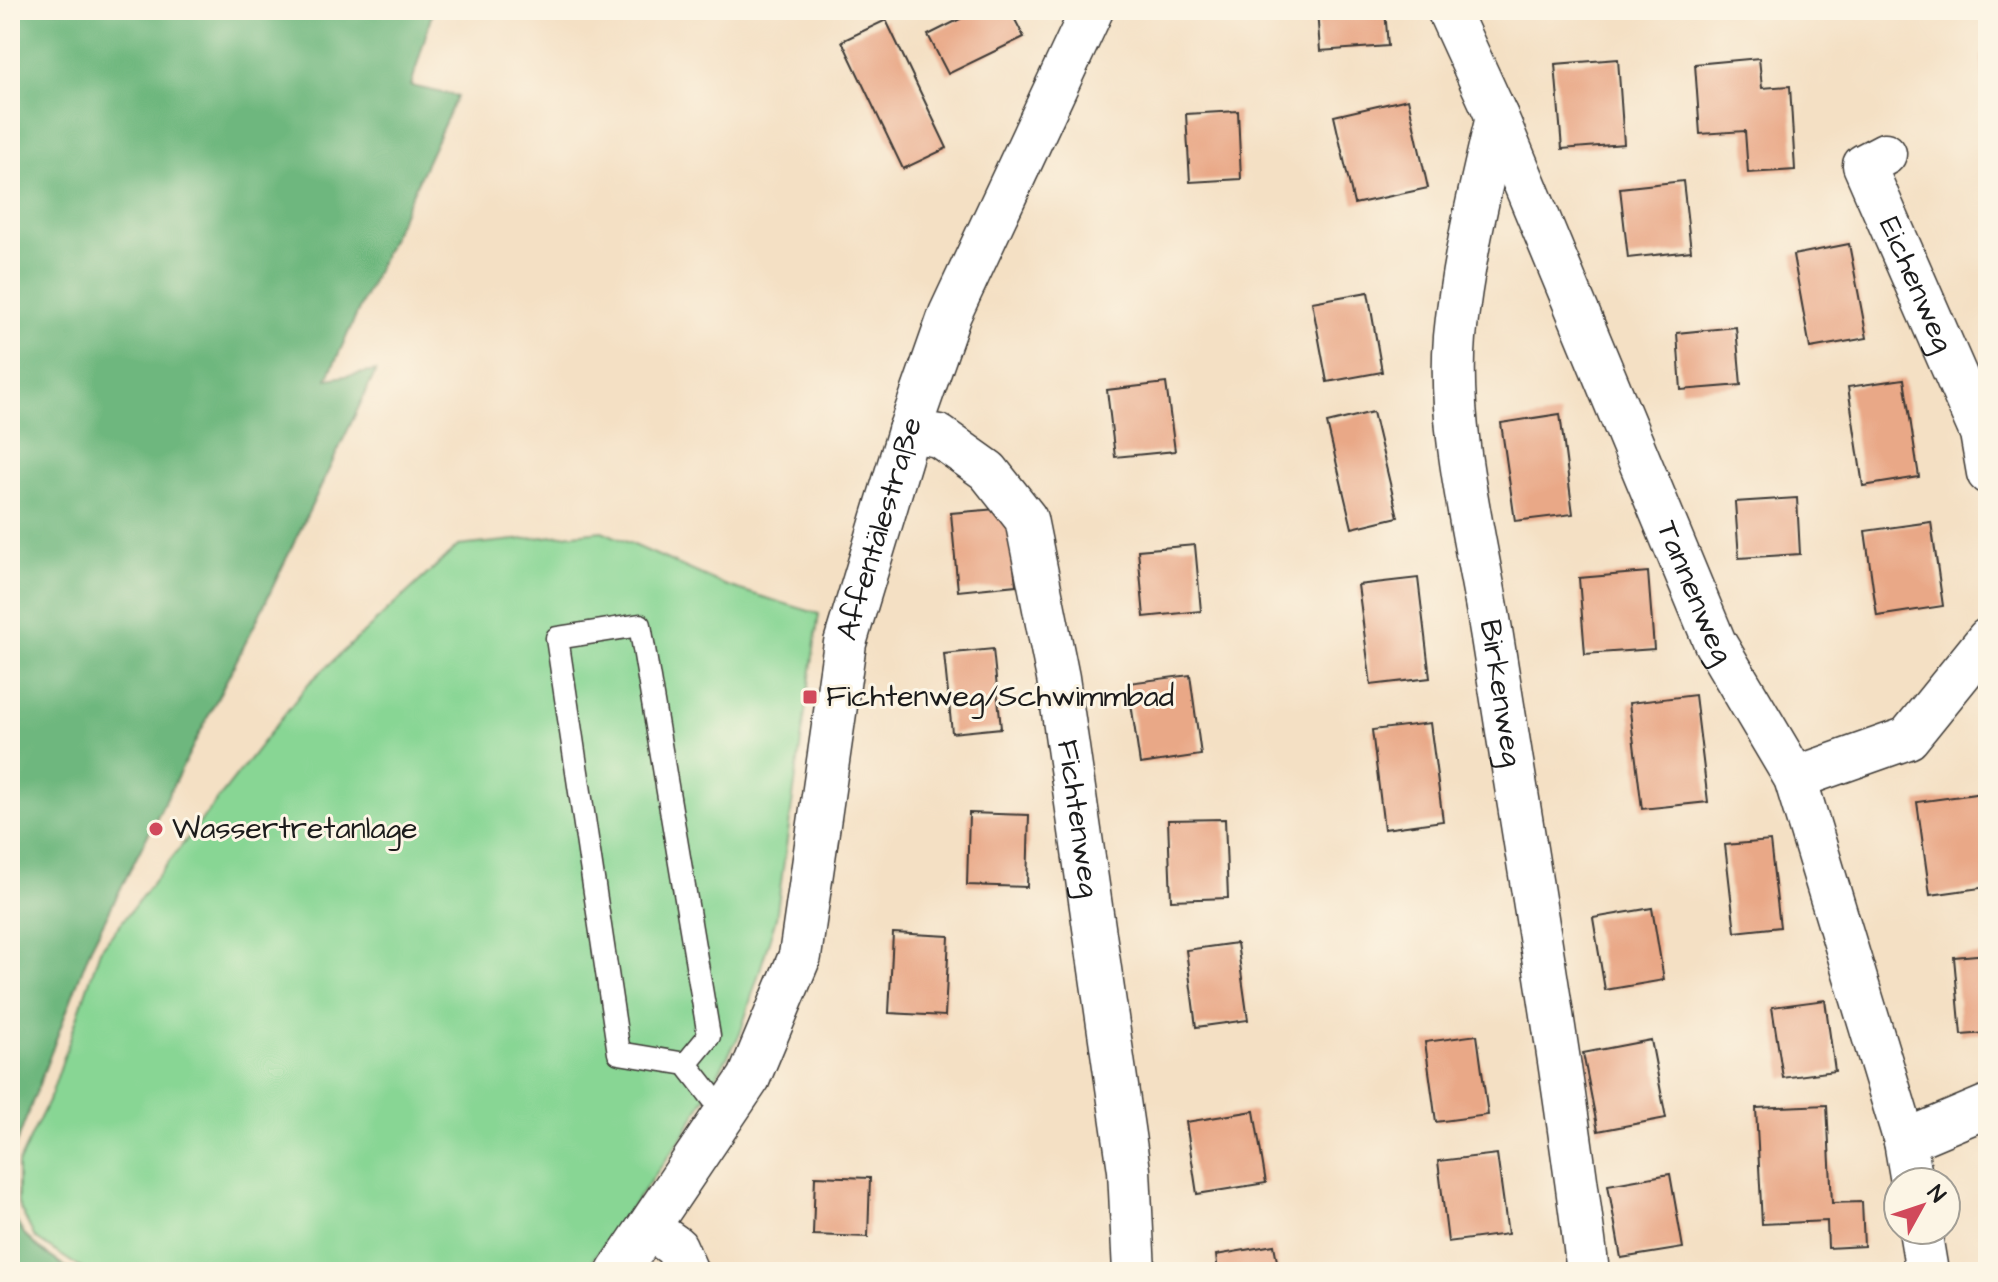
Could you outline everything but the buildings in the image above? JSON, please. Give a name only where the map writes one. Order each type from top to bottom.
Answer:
[{"type":"street","name":"Affentälestraße","points":[[618,1272],[749,1078],[800,956],[845,643],[909,431],[950,314],[1092,10]]},
{"type":"street","name":"Tannenweg","points":[[1448,10],[1497,117],[1715,643],[1795,778],[1905,1141],[1909,1166]]},
{"type":"street","name":"Birkenweg","points":[[1497,117],[1469,238],[1455,339],[1457,435],[1486,593],[1588,1272]]},
{"type":"street","name":"Eichenweg","points":[[1885,154],[1864,165],[1981,433],[1988,473]]},
{"type":"street","name":"Fichtenweg","points":[[909,431],[939,436],[988,471],[1026,519],[1029,530],[1058,678],[1129,1170],[1134,1272]]},
{"type":"street","points":[[1795,778],[1908,738],[1988,639]]},
{"type":"street","points":[[1905,1141],[1988,1106]]},
{"type":"street","points":[[649,1228],[676,1247],[687,1272]]},
{"type":"street","points":[[1923,1246],[1927,1272]]},
{"type":"lane","points":[[686,1064],[709,1036],[640,625],[557,638],[619,1053],[686,1064],[725,1114]]},
{"type":"green space","points":[[10,10],[433,10],[411,86],[457,96],[327,379],[376,371],[256,622],[91,947],[10,1161]]},
{"type":"green space","points":[[602,531],[727,586],[819,614],[776,918],[740,1034],[684,1135],[584,1272],[87,1272],[35,1238],[18,1204],[18,1164],[51,1095],[100,950],[309,683],[458,546]]},
{"type":"green space","points":[[10,1195],[16,1221],[23,1232],[41,1250],[74,1272],[10,1272]]},
{"type":"place","name":"Fichtenweg/Schwimmbad","points":[[810,697]]},
{"type":"place","name":"Wassertretanlage","points":[[156,829]]}]
